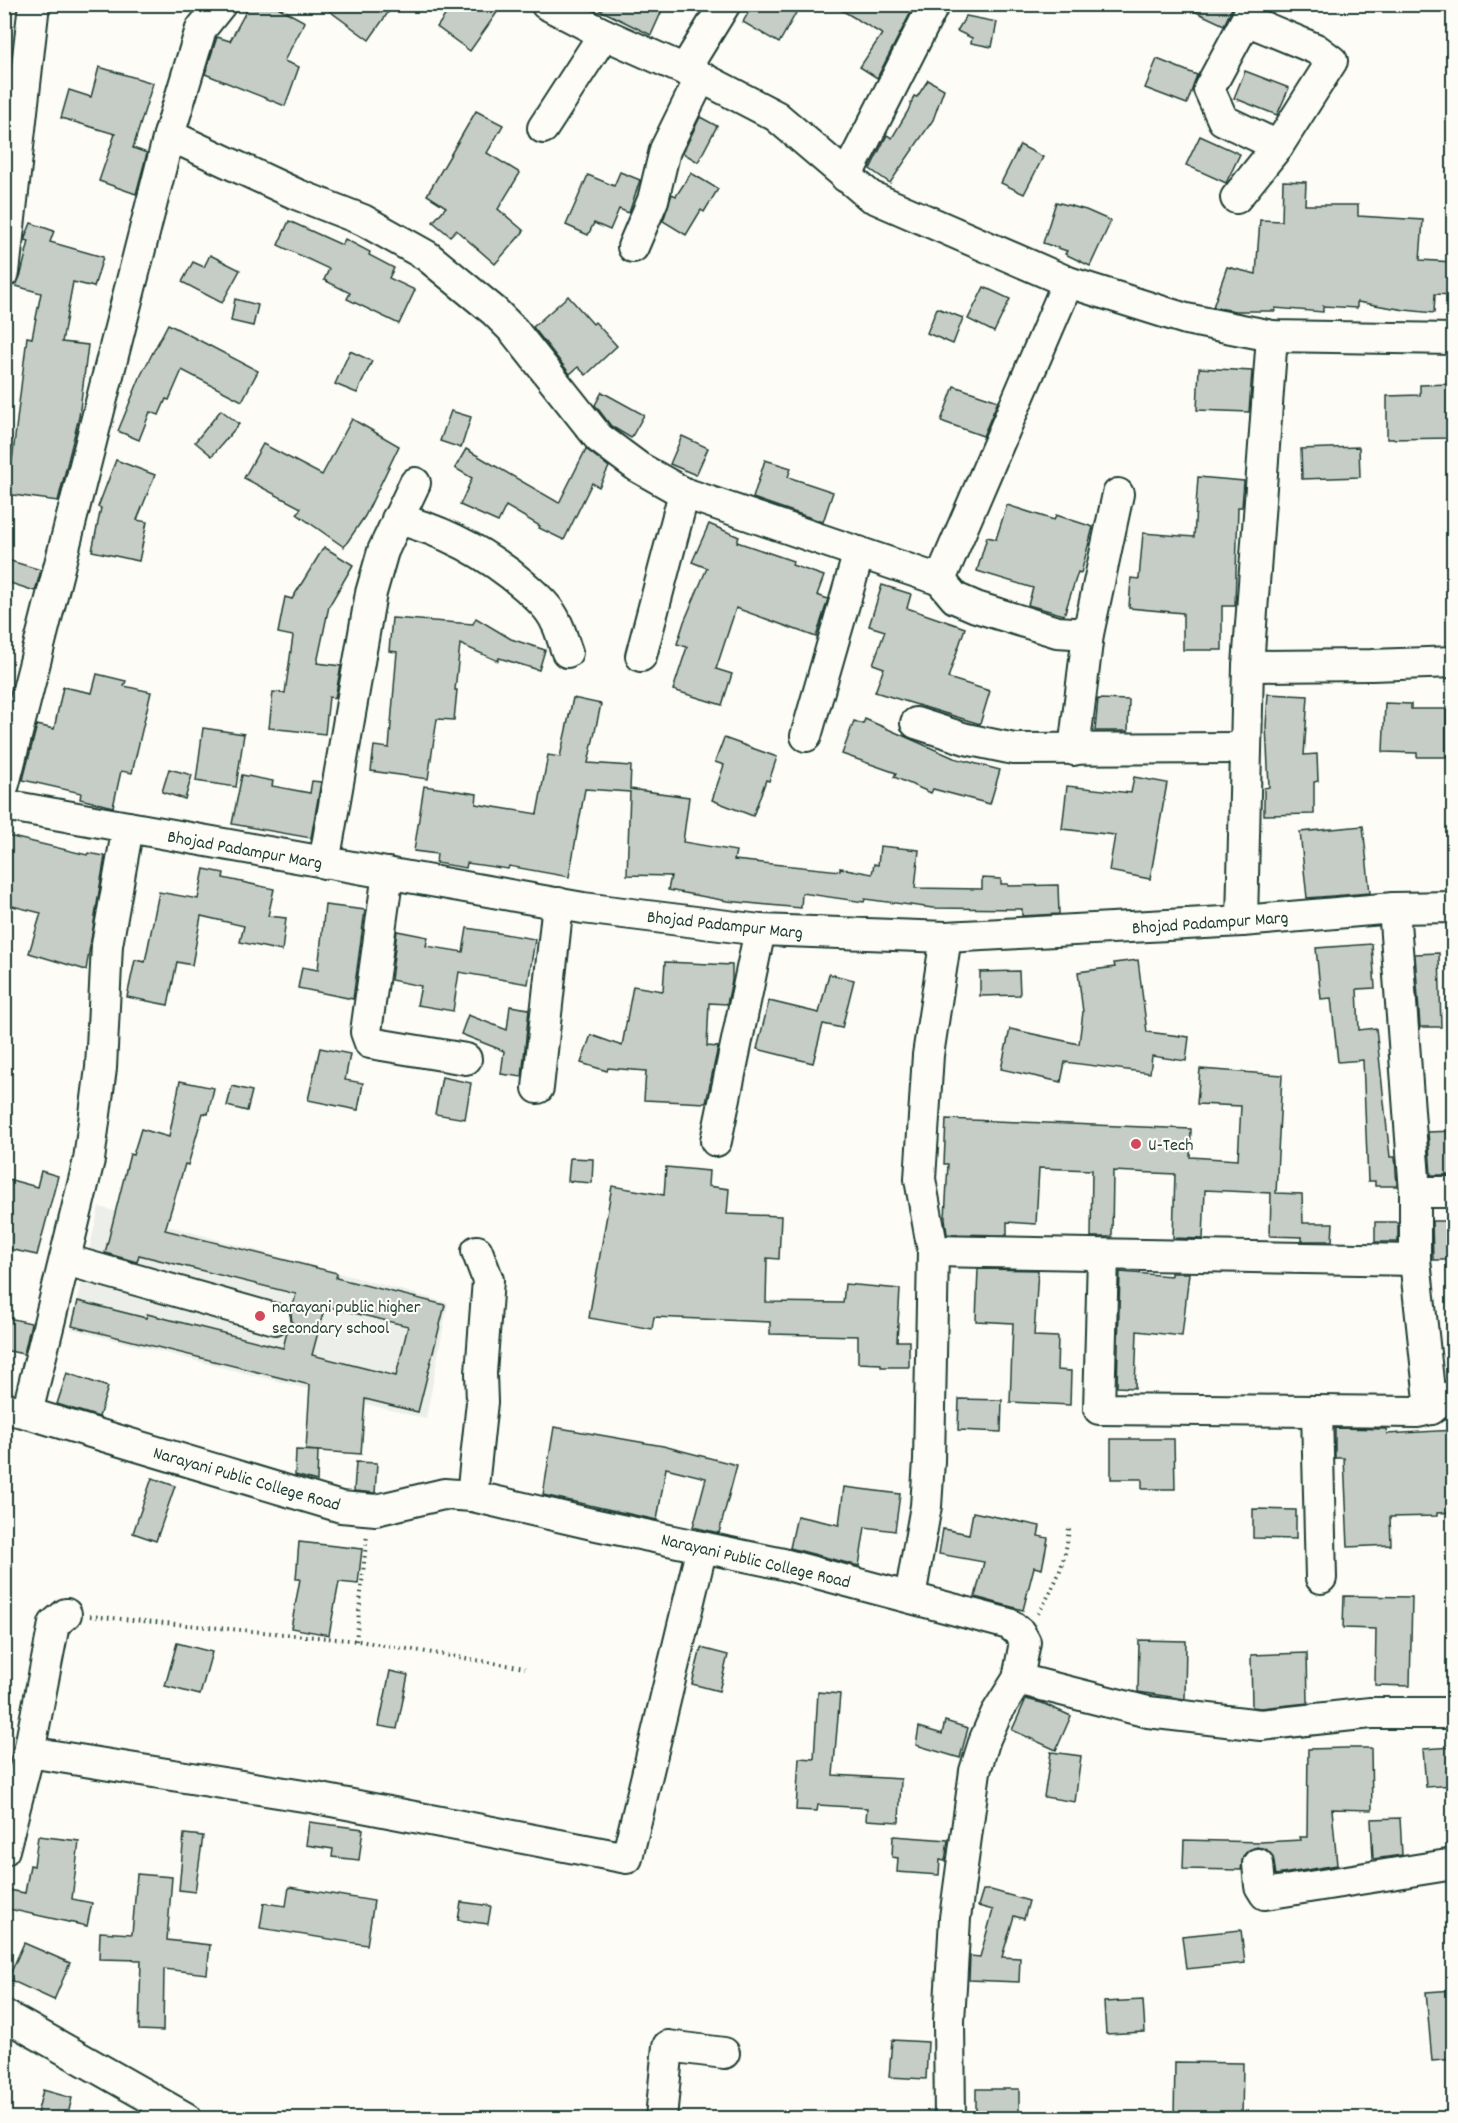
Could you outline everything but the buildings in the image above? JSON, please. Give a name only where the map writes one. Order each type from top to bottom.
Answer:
[{"type":"street","points":[[4,272],[34,4]]},
{"type":"street","points":[[4,784],[169,135],[201,29],[221,4]]},
{"type":"street","points":[[546,4],[604,34],[693,73],[776,116],[870,195],[1068,282],[1186,319],[1272,336],[1454,339]]},
{"type":"street","points":[[633,248],[653,200],[665,150],[693,73],[725,4]]},
{"type":"street","points":[[846,177],[934,4]]},
{"type":"street","points":[[1236,198],[1278,146],[1332,61],[1317,49],[1250,12],[1209,89],[1222,120],[1278,146]]},
{"type":"street","points":[[543,128],[604,34]]},
{"type":"street","points":[[169,135],[296,194],[363,220],[428,256],[494,311],[514,331],[599,438],[638,466],[684,493],[940,580],[956,598],[976,607],[1057,632],[1088,634]]},
{"type":"street","points":[[940,580],[1068,282]]},
{"type":"street","points":[[1242,921],[1248,666],[1272,336]]},
{"type":"street","points":[[324,863],[371,593],[383,551],[415,483]]},
{"type":"street","points":[[641,656],[684,493]]},
{"type":"street","points":[[1074,750],[1088,634],[1118,494]]},
{"type":"street","points":[[397,519],[425,525],[475,549],[504,568],[539,599],[556,621],[567,652]]},
{"type":"street","points":[[806,736],[859,552]]},
{"type":"street","points":[[1248,666],[1372,666],[1454,662]]},
{"type":"street","points":[[916,723],[966,739],[1014,749],[1245,748]]},
{"type":"street","name":"Bhojad Padampur Marg","points":[[4,805],[558,903],[670,920],[760,930],[946,937],[1242,921],[1394,908],[1454,907]]},
{"type":"street","points":[[16,1411],[66,1260],[89,1160],[96,1115],[107,945],[128,827]]},
{"type":"street","points":[[388,873],[366,1032],[370,1043],[466,1059]]},
{"type":"street","points":[[538,1088],[558,903]]},
{"type":"street","points":[[1103,1255],[1099,1409],[1418,1412],[1442,1403],[1415,1260],[1415,1192],[1394,908]]},
{"type":"street","points":[[716,1141],[760,930]]},
{"type":"street","points":[[910,1597],[926,1506],[929,1461],[933,1251],[920,1179],[928,1054],[946,937]]},
{"type":"street","points":[[1415,1192],[1454,1192]]},
{"type":"street","points":[[472,1496],[482,1402],[481,1374],[488,1280],[477,1251]]},
{"type":"street","points":[[933,1251],[1415,1260]]},
{"type":"street","points":[[66,1260],[275,1319]]},
{"type":"street","name":"Narayani Public College Road","points":[[16,1411],[341,1507],[376,1510],[444,1494],[472,1496],[783,1564],[1009,1624],[1020,1633],[1025,1642]]},
{"type":"street","points":[[1317,1412],[1321,1578]]},
{"type":"street","points":[[29,1752],[316,1798],[627,1858],[702,1547]]},
{"type":"street","points":[[4,1850],[29,1752],[54,1624],[66,1614]]},
{"type":"street","points":[[950,2118],[949,2021],[955,1918],[975,1771],[996,1714],[1018,1679],[1025,1642]]},
{"type":"street","points":[[1018,1679],[1148,1712],[1261,1725],[1371,1713],[1454,1713]]},
{"type":"street","points":[[1258,1864],[1260,1886],[1265,1894],[1454,1864]]},
{"type":"street","points":[[4,2015],[186,2118]]},
{"type":"street","points":[[661,2118],[668,2046],[724,2053]]},
{"type":"path","points":[[357,1641],[369,1509]]},
{"type":"path","points":[[1025,1642],[1059,1576],[1067,1552],[1069,1527]]},
{"type":"path","points":[[66,1614],[357,1641],[525,1668]]},
{"type":"shaded area","name":"narayani public higher secondary school","points":[[99,1207],[448,1303],[426,1419],[71,1329]]},
{"type":"place","name":"U-Tech","points":[[1136,1144]]},
{"type":"place","name":"narayani public higher secondary school","points":[[260,1316]]}]
